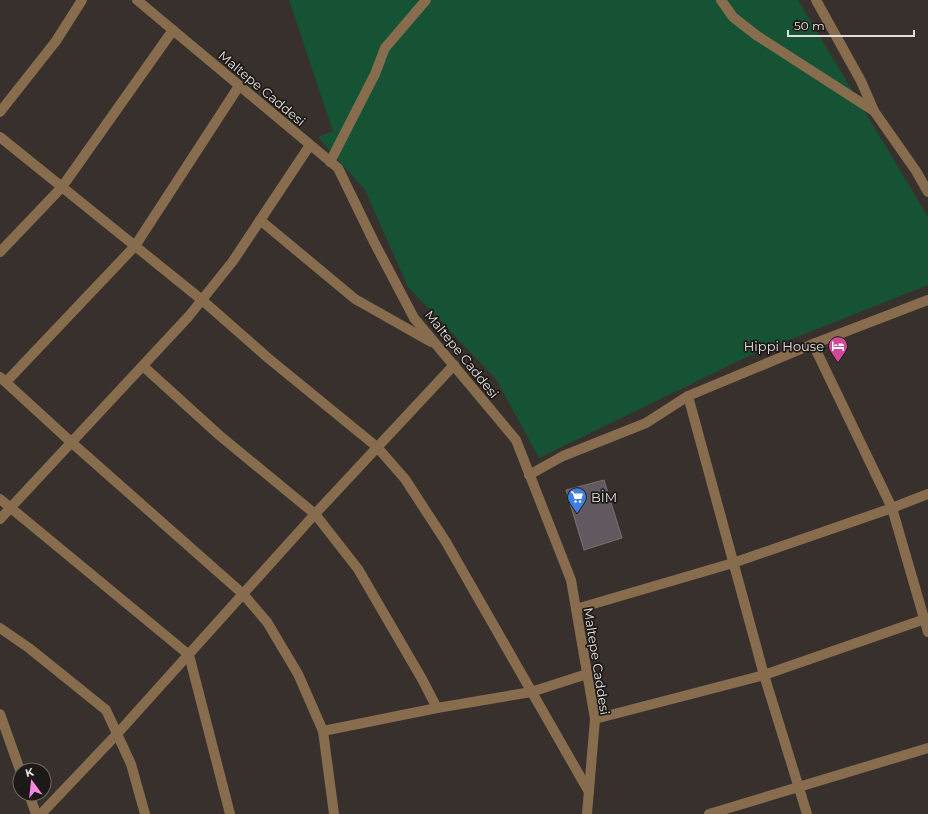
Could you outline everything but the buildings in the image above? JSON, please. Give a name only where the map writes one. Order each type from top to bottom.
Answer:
[{"type":"street","points":[[0,112],[56,41],[82,0]]},
{"type":"street","name":"Maltepe Caddesi","points":[[137,0],[338,168],[374,242],[414,318],[516,440],[571,580],[595,720],[587,814]]},
{"type":"street","points":[[330,162],[375,74],[385,48],[426,0]]},
{"type":"street","points":[[721,0],[733,17],[756,35],[874,111]]},
{"type":"street","points":[[816,0],[861,81],[874,111],[916,171],[928,192]]},
{"type":"street","points":[[1,247],[62,187],[173,30]]},
{"type":"street","points":[[239,86],[135,246],[3,380],[243,594],[267,622],[298,674],[323,731],[334,814]]},
{"type":"street","points":[[0,137],[202,300],[268,358],[377,447],[405,480],[446,542],[589,792]]},
{"type":"street","points":[[0,519],[189,316],[233,261],[310,145]]},
{"type":"street","points":[[260,220],[355,299],[436,345]]},
{"type":"street","points":[[529,474],[564,456],[646,423],[688,396],[813,344],[928,300]]},
{"type":"street","points":[[813,344],[892,508],[926,619],[928,632]]},
{"type":"street","points":[[41,814],[117,734],[315,514],[454,365]]},
{"type":"street","points":[[143,366],[219,435],[315,514],[358,570],[422,678],[437,708]]},
{"type":"street","points":[[688,396],[764,675],[808,814]]},
{"type":"street","points":[[576,609],[733,563],[928,494]]},
{"type":"street","points":[[0,499],[189,655],[230,814]]},
{"type":"street","points":[[595,720],[764,675],[926,619]]},
{"type":"street","points":[[0,628],[30,648],[106,710],[131,764],[145,814]]},
{"type":"street","points":[[323,731],[437,708],[531,692],[587,674]]},
{"type":"street","points":[[0,714],[17,762]]},
{"type":"street","points":[[709,814],[928,748]]},
{"type":"street","points":[[32,802],[36,814]]},
{"type":"green space","points":[[289,0],[798,0],[928,217],[928,285],[751,355],[539,458],[496,379],[408,287],[365,190],[318,137],[333,131]]},
{"type":"place","name":"Hippi House","points":[[838,363]]},
{"type":"place","name":"BİM","points":[[577,514]]}]
